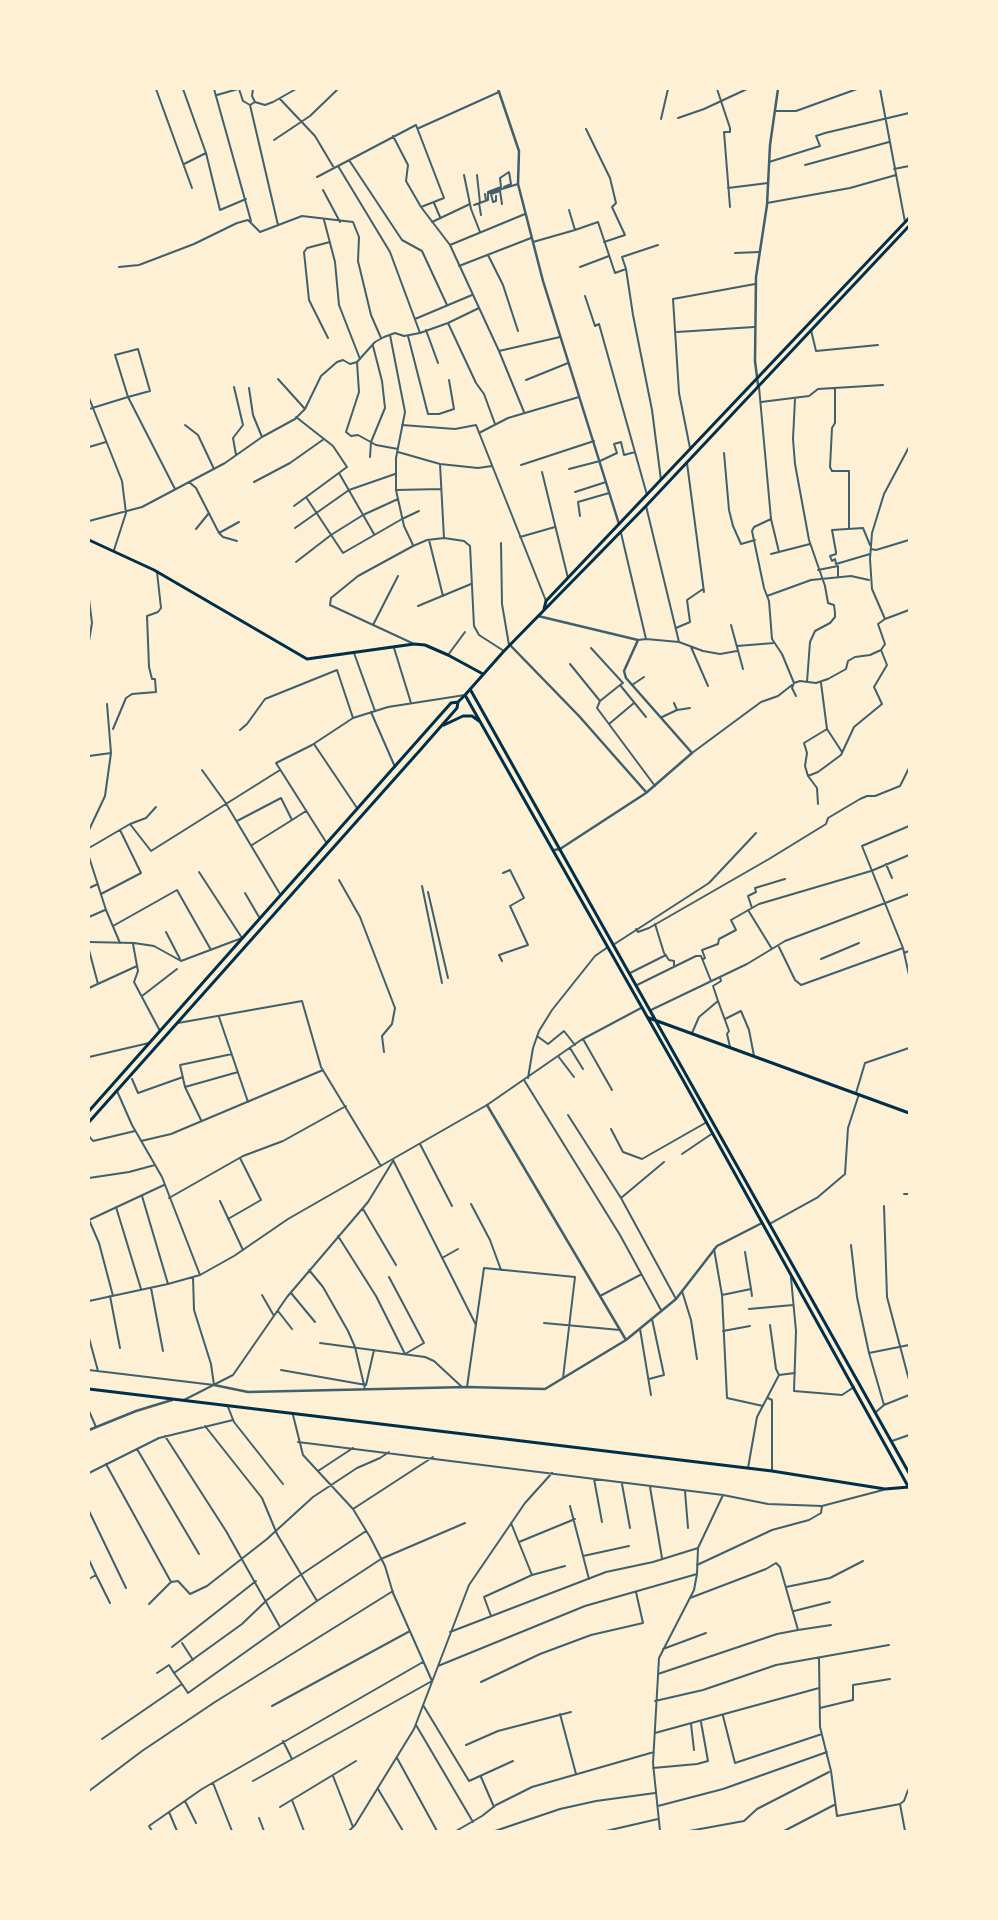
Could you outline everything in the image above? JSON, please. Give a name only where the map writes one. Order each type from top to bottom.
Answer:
[{"type":"main road","points":[[544,609],[546,601],[757,376],[909,218]]},
{"type":"main road","points":[[89,1111],[326,842],[451,704],[458,702],[465,695],[504,651],[544,609],[549,607],[687,463],[758,385],[909,226]]},
{"type":"main road","points":[[89,540],[114,550],[157,572],[307,659],[414,644],[425,645],[448,654],[483,674]]},
{"type":"main road","points":[[470,689],[892,1441],[909,1474],[904,1478]]},
{"type":"main road","points":[[89,1389],[772,1471],[885,1489],[909,1488],[713,1133],[465,695]]},
{"type":"main road","points":[[89,1122],[436,732],[457,708],[458,702]]},
{"type":"main road","points":[[436,732],[460,716],[470,716],[480,721]]},
{"type":"main road","points":[[648,1018],[909,1114]]},
{"type":"main road","points":[[683,1080],[689,1077]]},
{"type":"street","points":[[156,89],[192,188]]},
{"type":"street","points":[[183,89],[206,153],[220,210],[246,199]]},
{"type":"street","points":[[214,89],[251,221],[260,232],[302,216],[340,222],[353,222],[359,237],[358,261],[371,315],[381,338]]},
{"type":"street","points":[[217,95],[239,89],[243,101],[250,105],[278,225]]},
{"type":"street","points":[[253,89],[252,96],[255,102],[265,105],[280,99],[296,89]]},
{"type":"street","points":[[274,140],[301,123],[338,89]]},
{"type":"street","points":[[661,119],[668,89]]},
{"type":"street","points":[[717,89],[730,128],[730,132],[724,132],[730,207]]},
{"type":"street","points":[[678,118],[747,89]]},
{"type":"street","points":[[778,89],[769,162],[767,203],[755,284],[754,327],[771,519],[779,552]]},
{"type":"street","points":[[775,111],[796,111],[858,89]]},
{"type":"street","points":[[880,89],[905,222]]},
{"type":"street","points":[[419,128],[498,90],[519,151],[518,184],[525,214],[560,337],[620,524]]},
{"type":"street","points":[[280,99],[315,136],[334,168]]},
{"type":"street","points":[[250,105],[255,102]]},
{"type":"street","points":[[769,162],[820,146],[816,136],[884,117],[909,113]]},
{"type":"street","points":[[317,177],[414,124],[419,128],[444,198],[421,207]]},
{"type":"street","points":[[586,129],[610,178],[616,203],[612,207],[625,235],[604,242]]},
{"type":"street","points":[[393,136],[408,165],[406,180],[421,207],[450,245],[500,351],[524,412]]},
{"type":"street","points":[[806,166],[889,142]]},
{"type":"street","points":[[184,164],[206,153]]},
{"type":"street","points":[[349,160],[402,240],[422,251],[447,306]]},
{"type":"street","points":[[338,166],[390,252],[420,333]]},
{"type":"street","points":[[894,169],[909,166]]},
{"type":"street","points":[[489,193],[501,187],[500,178],[509,172],[511,184],[504,187]]},
{"type":"street","points":[[464,175],[470,204],[480,232]]},
{"type":"street","points":[[477,175],[481,216]]},
{"type":"street","points":[[767,203],[850,188],[896,175]]},
{"type":"street","points":[[489,193],[518,184]]},
{"type":"street","points":[[728,188],[768,184]]},
{"type":"street","points":[[323,190],[340,222]]},
{"type":"street","points":[[496,196],[496,201],[493,202],[491,194],[500,191],[502,204]]},
{"type":"street","points":[[474,204],[488,200],[489,193]]},
{"type":"street","points":[[485,194],[486,201]]},
{"type":"street","points":[[433,202],[440,217]]},
{"type":"street","points":[[432,222],[470,204]]},
{"type":"street","points":[[569,210],[575,230]]},
{"type":"street","points":[[450,245],[525,214]]},
{"type":"street","points":[[324,220],[330,242],[339,305],[360,359]]},
{"type":"street","points":[[119,268],[139,265],[194,244],[236,223],[251,221]]},
{"type":"street","points":[[533,242],[598,222],[615,273],[626,269]]},
{"type":"street","points":[[459,266],[532,238]]},
{"type":"street","points":[[328,338],[309,300],[304,252],[307,248],[330,242]]},
{"type":"street","points":[[658,245],[622,257],[626,269],[652,410],[661,480]]},
{"type":"street","points":[[735,253],[760,252]]},
{"type":"street","points":[[488,255],[503,285],[518,331]]},
{"type":"street","points":[[580,267],[609,256]]},
{"type":"street","points":[[690,448],[679,393],[674,299],[755,284]]},
{"type":"street","points":[[415,319],[472,295]]},
{"type":"street","points":[[585,296],[595,326],[599,324],[647,494]]},
{"type":"street","points":[[89,521],[126,513],[142,507],[214,469],[296,417],[305,409],[321,376],[342,360],[350,364],[357,362],[381,338],[395,333],[408,336],[420,333],[448,323],[479,308]]},
{"type":"street","points":[[448,323],[476,383],[484,394],[495,424]]},
{"type":"street","points":[[676,332],[754,327]]},
{"type":"street","points":[[426,330],[438,363]]},
{"type":"street","points":[[812,330],[816,351],[878,345]]},
{"type":"street","points":[[390,335],[404,412],[395,474],[396,490],[402,519],[413,546]]},
{"type":"street","points":[[408,336],[428,414],[439,414],[454,409],[449,380]]},
{"type":"street","points":[[500,351],[560,337]]},
{"type":"street","points":[[370,457],[371,442],[385,408],[382,381],[372,345]]},
{"type":"street","points":[[90,409],[128,397],[150,391],[138,349],[115,355],[128,397],[175,489]]},
{"type":"street","points":[[357,362],[359,392],[346,432],[351,436],[358,435],[371,442],[440,464],[478,468],[492,466]]},
{"type":"street","points":[[526,380],[568,363]]},
{"type":"street","points":[[278,379],[305,409]]},
{"type":"street","points":[[761,402],[795,399],[798,396],[812,395],[816,389],[883,385]]},
{"type":"street","points":[[234,387],[243,425],[233,438],[236,455]]},
{"type":"street","points":[[249,388],[250,404],[262,437]]},
{"type":"street","points":[[835,388],[835,422],[832,428],[830,467],[832,471],[849,471],[849,528]]},
{"type":"street","points":[[479,434],[495,424],[524,412],[580,397]]},
{"type":"street","points":[[89,398],[90,409],[122,482],[126,513],[114,550]]},
{"type":"street","points":[[795,399],[793,440],[795,464],[810,544],[828,603],[834,605],[835,617],[815,631],[810,642],[806,682]]},
{"type":"street","points":[[294,506],[346,468],[346,464],[333,446],[296,417]]},
{"type":"street","points":[[185,425],[198,435],[214,469]]},
{"type":"street","points":[[402,426],[455,429],[476,425],[546,601]]},
{"type":"street","points":[[254,482],[290,463],[324,438]]},
{"type":"street","points":[[521,466],[594,441]]},
{"type":"street","points":[[89,447],[106,442]]},
{"type":"street","points":[[569,469],[600,461],[617,452],[614,444],[621,442],[624,455],[636,452]]},
{"type":"street","points":[[870,545],[884,494],[909,447]]},
{"type":"street","points":[[724,453],[729,510],[733,526],[741,544],[755,540]]},
{"type":"street","points":[[676,628],[690,622],[687,600],[704,590],[687,463]]},
{"type":"street","points":[[440,464],[444,538]]},
{"type":"street","points":[[542,472],[568,578]]},
{"type":"street","points":[[339,473],[374,534]]},
{"type":"street","points":[[295,528],[349,490],[395,474]]},
{"type":"street","points":[[189,482],[196,488],[223,537],[237,541]]},
{"type":"street","points":[[575,492],[606,482]]},
{"type":"street","points":[[396,490],[442,489]]},
{"type":"street","points":[[580,516],[578,502],[610,493]]},
{"type":"street","points":[[306,497],[343,553],[374,534],[420,511]]},
{"type":"street","points":[[296,562],[331,535],[363,515],[398,499]]},
{"type":"street","points":[[646,506],[679,642]]},
{"type":"street","points":[[196,529],[209,513]]},
{"type":"street","points":[[771,519],[752,529],[771,613],[770,629],[774,642],[782,654],[796,696]]},
{"type":"street","points":[[219,532],[238,522]]},
{"type":"street","points":[[520,537],[555,527]]},
{"type":"street","points":[[838,577],[838,565],[835,559],[832,561],[830,556],[836,552],[832,530],[863,528],[871,549],[870,580],[885,619]]},
{"type":"street","points":[[621,531],[646,639]]},
{"type":"street","points":[[414,644],[330,605],[331,598],[358,576],[413,546],[429,539],[444,538],[464,541],[470,546],[471,584],[476,632],[504,651]]},
{"type":"street","points":[[429,539],[443,596]]},
{"type":"street","points":[[871,549],[876,550],[909,540]]},
{"type":"street","points":[[501,543],[502,604],[510,645],[578,716],[646,792]]},
{"type":"street","points":[[771,554],[810,544]]},
{"type":"street","points":[[818,570],[870,554]]},
{"type":"street","points":[[114,729],[126,698],[132,694],[156,692],[155,679],[152,679],[149,667],[148,616],[158,612],[161,608],[157,572]]},
{"type":"street","points":[[373,625],[398,576]]},
{"type":"street","points":[[767,596],[821,579],[851,576],[870,580]]},
{"type":"street","points":[[418,606],[471,584]]},
{"type":"street","points":[[89,599],[92,623],[89,641]]},
{"type":"street","points":[[808,776],[828,766],[842,752],[854,727],[882,704],[874,687],[887,665],[881,650],[884,644],[878,624],[885,619],[909,610]]},
{"type":"street","points":[[538,616],[638,640],[679,642],[720,654],[737,651]]},
{"type":"street","points":[[731,625],[743,669]]},
{"type":"street","points":[[448,654],[465,632]]},
{"type":"street","points":[[638,640],[624,671],[626,678],[692,753]]},
{"type":"street","points":[[736,646],[774,642]]},
{"type":"street","points":[[691,647],[708,686]]},
{"type":"street","points":[[394,648],[411,703]]},
{"type":"street","points":[[591,648],[623,683],[600,701],[597,708],[655,786]]},
{"type":"street","points":[[554,850],[560,849],[655,786],[692,753],[761,702],[778,696],[793,684],[820,682],[846,669],[848,661],[855,657],[881,650]]},
{"type":"street","points":[[354,653],[375,711]]},
{"type":"street","points":[[570,664],[600,701]]},
{"type":"street","points":[[240,730],[248,724],[264,699],[337,670],[353,718]]},
{"type":"street","points":[[632,685],[644,677]]},
{"type":"street","points":[[820,682],[827,729],[842,752]]},
{"type":"street","points":[[620,686],[646,717]]},
{"type":"street","points":[[326,842],[276,763],[314,744],[353,718],[411,703],[465,695]]},
{"type":"street","points":[[609,724],[635,703]]},
{"type":"street","points":[[674,703],[677,710]]},
{"type":"street","points":[[89,830],[105,796],[110,753],[107,704]]},
{"type":"street","points":[[662,718],[677,710],[690,708]]},
{"type":"street","points":[[371,712],[395,767]]},
{"type":"street","points":[[818,804],[817,788],[808,776],[805,766],[807,753],[804,743],[827,729]]},
{"type":"street","points":[[314,744],[357,808]]},
{"type":"street","points":[[89,756],[110,753]]},
{"type":"street","points":[[636,929],[638,932],[655,924],[826,824],[828,818],[860,799],[867,796],[875,796],[900,786],[909,768],[909,753]]},
{"type":"street","points":[[202,770],[237,821],[280,894]]},
{"type":"street","points":[[130,824],[151,851],[225,802],[280,770]]},
{"type":"street","points":[[237,821],[280,798],[292,820]]},
{"type":"street","points":[[89,848],[130,824],[146,818],[156,807]]},
{"type":"street","points":[[252,845],[307,811]]},
{"type":"street","points":[[909,826],[862,846],[903,948],[909,976]]},
{"type":"street","points":[[101,894],[142,873],[120,830]]},
{"type":"street","points":[[613,944],[709,883],[756,833]]},
{"type":"street","points":[[711,981],[703,959],[702,950],[718,944],[719,939],[736,930],[732,920],[752,908],[777,898],[871,871],[909,855]]},
{"type":"street","points":[[89,857],[106,910],[120,943]]},
{"type":"street","points":[[886,864],[892,878]]},
{"type":"street","points":[[502,961],[500,955],[528,945],[510,906],[524,898],[510,870],[503,873]]},
{"type":"street","points":[[89,942],[132,943],[154,946],[180,961],[242,938],[199,872]]},
{"type":"street","points":[[752,908],[748,896],[756,892],[755,888],[785,879]]},
{"type":"street","points":[[339,880],[360,917],[395,1008],[392,1024],[382,1036],[384,1052]]},
{"type":"street","points":[[89,888],[98,884]]},
{"type":"street","points":[[422,886],[442,984]]},
{"type":"street","points":[[113,926],[177,890],[211,950]]},
{"type":"street","points":[[428,892],[448,978]]},
{"type":"street","points":[[245,893],[260,917]]},
{"type":"street","points":[[651,1010],[720,977],[807,931],[886,904],[909,894]]},
{"type":"street","points":[[89,917],[106,910]]},
{"type":"street","points":[[748,910],[772,949]]},
{"type":"street","points":[[655,924],[666,955],[674,961],[674,967]]},
{"type":"street","points":[[166,932],[180,961]]},
{"type":"street","points":[[132,943],[137,966],[134,982],[160,1031]]},
{"type":"street","points":[[820,959],[859,943]]},
{"type":"street","points":[[779,946],[795,980],[801,985],[903,948]]},
{"type":"street","points":[[528,1078],[537,1036],[552,1010],[595,956],[608,947]]},
{"type":"street","points":[[89,950],[98,984]]},
{"type":"street","points":[[904,953],[909,951]]},
{"type":"street","points":[[630,974],[666,955]]},
{"type":"street","points":[[637,985],[696,956],[701,956],[703,959]]},
{"type":"street","points":[[89,988],[137,966]]},
{"type":"street","points":[[142,996],[177,969]]},
{"type":"street","points":[[720,977],[720,981],[713,986],[729,1031],[727,1034],[730,1047]]},
{"type":"street","points":[[176,1023],[302,1001],[310,1035],[323,1070],[381,1166]]},
{"type":"street","points":[[692,1033],[699,1017],[718,1001]]},
{"type":"street","points":[[89,1296],[89,1301],[200,1275],[243,1250],[288,1219],[487,1105],[583,1039],[642,1008]]},
{"type":"street","points":[[724,1019],[741,1011],[749,1030],[754,1056]]},
{"type":"street","points":[[219,1017],[248,1102]]},
{"type":"street","points":[[537,1036],[548,1044],[564,1030],[575,1045]]},
{"type":"street","points":[[583,1039],[612,1090]]},
{"type":"street","points":[[89,1057],[149,1043]]},
{"type":"street","points":[[570,1048],[583,1069]]},
{"type":"street","points":[[771,1223],[818,1197],[845,1174],[848,1128],[865,1063],[909,1048]]},
{"type":"street","points":[[202,1121],[185,1088],[180,1065],[232,1054]]},
{"type":"street","points":[[558,1056],[574,1077]]},
{"type":"street","points":[[141,1141],[171,1134],[323,1070]]},
{"type":"street","points":[[185,1088],[238,1072]]},
{"type":"street","points":[[132,1079],[138,1094],[183,1077]]},
{"type":"street","points":[[524,1080],[620,1235],[661,1311]]},
{"type":"street","points":[[116,1091],[141,1141],[155,1164],[200,1275]]},
{"type":"street","points":[[487,1105],[626,1340]]},
{"type":"street","points":[[169,1198],[240,1158],[283,1141],[346,1106]]},
{"type":"street","points":[[568,1115],[620,1198],[676,1299]]},
{"type":"street","points":[[610,1129],[623,1152],[642,1159],[706,1122]]},
{"type":"street","points":[[89,1136],[94,1141],[136,1131]]},
{"type":"street","points":[[682,1154],[713,1133]]},
{"type":"street","points":[[420,1144],[452,1206]]},
{"type":"street","points":[[228,1219],[262,1200],[240,1158]]},
{"type":"street","points":[[184,1400],[233,1375],[291,1292],[362,1208],[393,1160]]},
{"type":"street","points":[[393,1160],[476,1326]]},
{"type":"street","points":[[620,1198],[664,1162]]},
{"type":"street","points":[[89,1178],[129,1172],[155,1164]]},
{"type":"street","points":[[120,1348],[99,1243],[90,1220],[164,1185]]},
{"type":"street","points":[[904,1194],[909,1194]]},
{"type":"street","points":[[142,1195],[168,1284]]},
{"type":"street","points":[[220,1201],[243,1250]]},
{"type":"street","points":[[471,1204],[490,1240],[501,1270]]},
{"type":"street","points":[[884,1206],[887,1297],[909,1380]]},
{"type":"street","points":[[116,1207],[141,1290]]},
{"type":"street","points":[[362,1208],[396,1265]]},
{"type":"street","points":[[89,1370],[214,1385],[248,1392],[366,1387],[545,1389],[626,1340],[676,1299],[717,1246],[762,1222]]},
{"type":"street","points":[[338,1236],[376,1296],[404,1354]]},
{"type":"street","points":[[851,1245],[854,1278],[869,1353],[884,1405]]},
{"type":"street","points":[[442,1258],[458,1249]]},
{"type":"street","points":[[714,1249],[722,1295],[727,1398],[763,1406]]},
{"type":"street","points":[[745,1252],[752,1296]]},
{"type":"street","points":[[467,1387],[484,1268],[575,1276],[563,1378]]},
{"type":"street","points":[[309,1270],[340,1314],[355,1347],[366,1387]]},
{"type":"street","points":[[791,1273],[796,1331],[794,1391],[842,1395],[854,1387]]},
{"type":"street","points":[[600,1296],[641,1274]]},
{"type":"street","points":[[193,1277],[194,1310],[211,1364],[214,1385]]},
{"type":"street","points":[[389,1277],[424,1343],[404,1354]]},
{"type":"street","points":[[151,1288],[163,1351]]},
{"type":"street","points":[[722,1295],[751,1289]]},
{"type":"street","points":[[682,1291],[692,1320],[697,1359]]},
{"type":"street","points":[[291,1292],[315,1322]]},
{"type":"street","points":[[262,1295],[274,1316]]},
{"type":"street","points":[[749,1310],[793,1305]]},
{"type":"street","points":[[278,1311],[292,1329]]},
{"type":"street","points":[[649,1379],[664,1375],[652,1319]]},
{"type":"street","points":[[544,1323],[620,1330]]},
{"type":"street","points":[[770,1325],[776,1369],[779,1375]]},
{"type":"street","points":[[723,1331],[750,1326]]},
{"type":"street","points":[[640,1329],[651,1395]]},
{"type":"street","points":[[89,1338],[98,1371]]},
{"type":"street","points":[[320,1344],[425,1357],[434,1361],[462,1387]]},
{"type":"street","points":[[869,1353],[909,1345]]},
{"type":"street","points":[[366,1387],[374,1350]]},
{"type":"street","points":[[281,1370],[366,1387]]},
{"type":"street","points":[[779,1375],[795,1373]]},
{"type":"street","points":[[748,1468],[758,1417],[779,1375]]},
{"type":"street","points":[[876,1412],[884,1405],[909,1395]]},
{"type":"street","points":[[767,1398],[772,1400],[772,1471]]},
{"type":"street","points":[[89,1430],[136,1411],[176,1399]]},
{"type":"street","points":[[228,1405],[233,1420],[283,1484]]},
{"type":"street","points":[[89,1411],[96,1427]]},
{"type":"street","points":[[293,1412],[298,1442],[303,1455],[352,1509],[366,1531],[381,1559],[392,1590],[432,1681]]},
{"type":"street","points":[[89,1474],[165,1436],[233,1420]]},
{"type":"street","points":[[205,1426],[262,1498],[276,1531],[316,1601]]},
{"type":"street","points":[[165,1436],[226,1531],[281,1628]]},
{"type":"street","points":[[892,1441],[909,1436]]},
{"type":"street","points":[[298,1442],[433,1457],[622,1484],[723,1495],[768,1504],[822,1506],[885,1489]]},
{"type":"street","points":[[318,1471],[353,1448]]},
{"type":"street","points":[[137,1449],[199,1554]]},
{"type":"street","points":[[149,1604],[171,1582],[178,1581],[190,1594],[207,1586],[276,1531],[313,1497],[357,1468],[389,1452]]},
{"type":"street","points":[[352,1509],[433,1457]]},
{"type":"street","points":[[106,1464],[171,1582]]},
{"type":"street","points":[[349,1831],[354,1827],[416,1725],[469,1585],[525,1503],[552,1473]]},
{"type":"street","points":[[594,1479],[602,1522]]},
{"type":"street","points":[[622,1484],[630,1528]]},
{"type":"street","points":[[650,1487],[663,1559]]},
{"type":"street","points":[[684,1491],[688,1528]]},
{"type":"street","points":[[660,1831],[654,1768],[657,1674],[663,1649],[690,1598],[697,1574],[698,1548],[723,1495]]},
{"type":"street","points":[[570,1506],[575,1519],[589,1579]]},
{"type":"street","points":[[697,1566],[772,1530],[809,1520],[821,1513],[822,1506]]},
{"type":"street","points":[[89,1512],[126,1588]]},
{"type":"street","points":[[518,1542],[575,1519]]},
{"type":"street","points":[[157,1673],[169,1665],[188,1694],[316,1601],[381,1559],[466,1523]]},
{"type":"street","points":[[511,1523],[532,1575]]},
{"type":"street","points":[[174,1673],[242,1624],[266,1600],[366,1531]]},
{"type":"street","points":[[583,1556],[629,1546]]},
{"type":"street","points":[[450,1632],[589,1579],[698,1548]]},
{"type":"street","points":[[89,1560],[110,1603]]},
{"type":"street","points":[[786,1587],[830,1578],[863,1561]]},
{"type":"street","points":[[690,1598],[778,1563],[794,1611],[798,1630]]},
{"type":"street","points":[[491,1616],[484,1597],[532,1575],[565,1566]]},
{"type":"street","points":[[438,1666],[585,1606],[697,1574]]},
{"type":"street","points":[[89,1580],[96,1575]]},
{"type":"street","points":[[172,1647],[256,1581]]},
{"type":"street","points":[[89,1791],[142,1751],[215,1702],[392,1590]]},
{"type":"street","points":[[480,1682],[538,1654],[591,1635],[643,1623],[636,1592]]},
{"type":"street","points":[[794,1611],[830,1602]]},
{"type":"street","points":[[657,1674],[776,1634],[831,1624]]},
{"type":"street","points":[[272,1706],[410,1631]]},
{"type":"street","points":[[663,1649],[706,1634]]},
{"type":"street","points":[[182,1643],[193,1660]]},
{"type":"street","points":[[656,1701],[703,1690],[776,1665],[889,1645]]},
{"type":"street","points":[[819,1658],[822,1734],[827,1752],[837,1816],[900,1804],[908,1790]]},
{"type":"street","points":[[152,1831],[149,1826],[212,1783],[423,1662]]},
{"type":"street","points":[[820,1708],[853,1700],[853,1685],[890,1679]]},
{"type":"street","points":[[253,1781],[432,1681]]},
{"type":"street","points":[[102,1739],[182,1684]]},
{"type":"street","points":[[654,1733],[819,1688]]},
{"type":"street","points":[[423,1705],[469,1781],[513,1761]]},
{"type":"street","points":[[466,1745],[498,1731],[571,1712]]},
{"type":"street","points":[[560,1714],[576,1774]]},
{"type":"street","points":[[723,1715],[735,1762],[822,1734]]},
{"type":"street","points":[[654,1768],[697,1764],[708,1760],[701,1721]]},
{"type":"street","points":[[690,1724],[694,1750]]},
{"type":"street","points":[[416,1725],[473,1822]]},
{"type":"street","points":[[283,1742],[292,1759]]},
{"type":"street","points":[[456,1831],[494,1807],[532,1787],[654,1752]]},
{"type":"street","points":[[657,1806],[723,1789],[827,1752]]},
{"type":"street","points":[[397,1758],[437,1831]]},
{"type":"street","points":[[280,1807],[356,1761]]},
{"type":"street","points":[[689,1831],[744,1821],[757,1809],[830,1771]]},
{"type":"street","points":[[333,1775],[354,1827]]},
{"type":"street","points":[[480,1776],[494,1807]]},
{"type":"street","points":[[212,1783],[232,1831]]},
{"type":"street","points":[[378,1789],[403,1831]]},
{"type":"street","points":[[495,1831],[560,1809],[596,1801],[655,1793]]},
{"type":"street","points":[[292,1800],[304,1831]]},
{"type":"street","points":[[185,1801],[196,1823]]},
{"type":"street","points":[[900,1804],[905,1831]]},
{"type":"street","points":[[784,1831],[834,1805]]},
{"type":"street","points":[[170,1812],[177,1831]]},
{"type":"street","points":[[260,1818],[264,1831]]},
{"type":"street","points":[[606,1831],[658,1819]]}]
